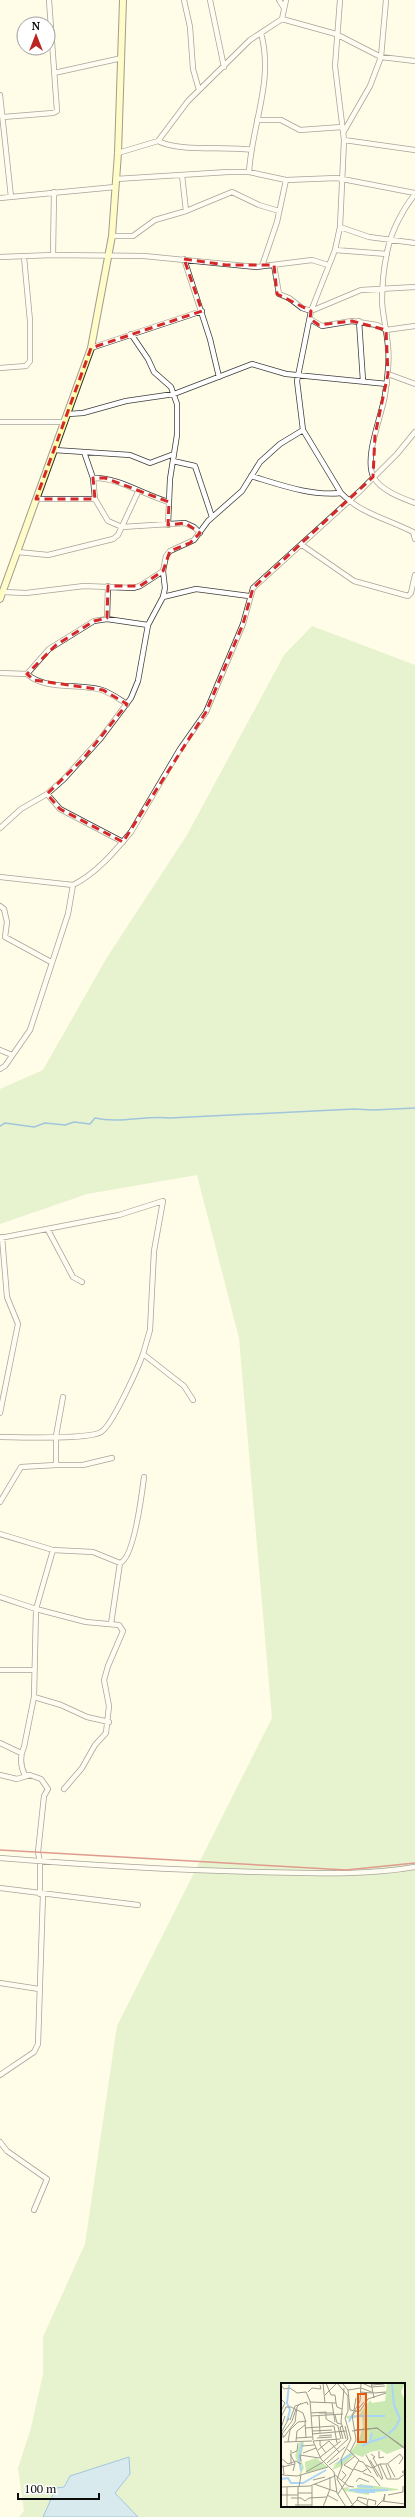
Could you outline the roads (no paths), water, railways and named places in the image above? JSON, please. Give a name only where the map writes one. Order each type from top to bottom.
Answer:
[{"type":"street","points":[[3,117],[56,113],[58,109],[49,0]]},
{"type":"street","points":[[0,599],[91,348],[110,256],[118,153],[123,0]]},
{"type":"street","points":[[184,0],[190,27],[193,69],[200,90]]},
{"type":"street","points":[[210,0],[224,67]]},
{"type":"street","points":[[279,0],[284,8]]},
{"type":"street","points":[[118,153],[158,141],[188,101],[250,40],[282,19],[286,0]]},
{"type":"street","points":[[340,0],[336,34],[335,66],[344,140],[340,227],[335,250],[328,264],[311,311],[297,387],[303,430],[341,493],[362,510],[413,532],[415,539]]},
{"type":"street","points":[[343,133],[370,86],[381,57],[386,0]]},
{"type":"street","points":[[282,19],[336,34],[381,57],[415,61]]},
{"type":"street","points":[[250,172],[252,150],[263,96],[267,63],[261,33]]},
{"type":"street","points":[[54,73],[122,58]]},
{"type":"street","points":[[0,95],[11,197]]},
{"type":"street","points":[[257,120],[281,120],[300,130],[342,127]]},
{"type":"street","points":[[344,140],[415,150]]},
{"type":"street","points":[[158,141],[175,148],[199,147],[252,150]]},
{"type":"street","points":[[116,179],[250,172],[286,180],[326,177],[342,179],[415,194],[405,208],[390,240],[387,254],[382,289],[388,374],[375,435],[372,458],[373,478],[390,492],[415,503]]},
{"type":"street","points":[[182,175],[186,211]]},
{"type":"street","points":[[262,266],[279,211],[286,180]]},
{"type":"street","points":[[0,198],[115,187]]},
{"type":"street","points":[[53,256],[54,192]]},
{"type":"street","points":[[112,236],[133,236],[155,220],[186,211],[232,192],[259,206],[279,211]]},
{"type":"street","points":[[340,227],[369,237],[415,243]]},
{"type":"street","points":[[335,250],[387,254]]},
{"type":"street","points":[[0,257],[110,256],[184,259],[226,265],[262,266],[312,260],[328,264]]},
{"type":"street","points":[[0,368],[26,366],[30,360],[30,321],[24,257]]},
{"type":"street","points":[[184,259],[202,311],[218,377]]},
{"type":"street","points":[[274,265],[279,294],[289,298],[302,308],[311,311],[350,294],[371,288],[382,289],[415,287]]},
{"type":"street","points":[[91,348],[202,311]]},
{"type":"street","points":[[310,319],[322,326],[359,321],[386,330],[415,326]]},
{"type":"street","points":[[359,321],[363,382]]},
{"type":"street","points":[[131,334],[148,359],[154,372],[167,383],[174,394],[178,414],[168,525]]},
{"type":"street","points":[[68,414],[83,413],[126,401],[174,394],[252,364],[286,374],[387,384]]},
{"type":"street","points":[[388,374],[415,384]]},
{"type":"street","points":[[0,422],[65,422]]},
{"type":"street","points":[[0,828],[32,801],[47,794],[84,758],[131,698],[138,681],[148,625],[163,597],[165,588],[163,571],[166,556],[170,551],[190,543],[212,517],[242,491],[260,462],[280,444],[303,430]]},
{"type":"street","points":[[0,877],[74,885],[83,880],[123,842],[131,832],[180,749],[206,712],[243,624],[249,596],[259,582],[302,545],[349,501],[414,435]]},
{"type":"street","points":[[54,450],[130,455],[150,464],[174,454]]},
{"type":"street","points":[[84,452],[93,478],[95,499],[108,521],[122,527],[185,523],[194,527],[200,533]]},
{"type":"street","points":[[173,461],[195,466],[212,517]]},
{"type":"street","points":[[251,476],[293,489],[325,494],[341,493]]},
{"type":"street","points":[[93,478],[105,478],[138,492],[169,502]]},
{"type":"street","points":[[18,552],[48,555],[106,542],[118,535],[138,492]]},
{"type":"street","points":[[36,499],[95,499]]},
{"type":"street","points":[[302,545],[354,581],[393,594],[408,596],[411,593],[415,575]]},
{"type":"street","points":[[3,592],[108,586],[125,588],[140,586],[163,571]]},
{"type":"street","points":[[107,619],[108,586]]},
{"type":"street","points":[[163,597],[196,589],[249,596]]},
{"type":"street","points":[[27,674],[56,645],[94,621],[107,619],[148,625]]},
{"type":"street","points":[[0,673],[27,674],[34,680],[49,684],[103,690],[127,704]]},
{"type":"street","points":[[47,794],[60,809],[123,842]]},
{"type":"street","points":[[0,1069],[5,1066],[30,1030],[51,962],[68,914],[74,885]]},
{"type":"street","points":[[0,906],[4,909],[7,922],[5,938],[51,962]]},
{"type":"street","points":[[0,1050],[12,1055]]},
{"type":"street","points":[[0,1413],[18,1324],[7,1297],[1,1238],[119,1215],[163,1201],[154,1252],[150,1330],[143,1354],[106,1428],[90,1437],[0,1436]]},
{"type":"street","points":[[48,1230],[73,1277],[82,1282]]},
{"type":"street","points":[[143,1354],[184,1386],[193,1400]]},
{"type":"street","points":[[56,1465],[56,1436],[62,1397]]},
{"type":"street","points":[[0,1502],[21,1467],[83,1465],[112,1458]]},
{"type":"street","points":[[111,1624],[120,1563],[127,1557],[144,1478]]},
{"type":"street","points":[[0,1534],[53,1550],[93,1552],[120,1563]]},
{"type":"street","points":[[0,2075],[37,2049],[42,1894],[38,1852],[44,1796],[48,1789],[41,1779],[30,1775],[25,1775],[22,1771],[21,1753],[34,1697],[33,1670],[36,1609],[53,1550]]},
{"type":"street","points":[[0,1597],[36,1609],[86,1622],[119,1625],[123,1632],[108,1666],[104,1680],[104,1687],[109,1697],[109,1722],[105,1737],[95,1745],[82,1768],[64,1789]]},
{"type":"street","points":[[0,1670],[33,1670]]},
{"type":"street","points":[[34,1697],[61,1705],[87,1717],[109,1722]]},
{"type":"street","points":[[0,1743],[21,1753]]},
{"type":"street","points":[[0,1775],[17,1779],[30,1775]]},
{"type":"street","points":[[0,1858],[122,1867],[317,1874],[388,1872],[415,1867]]},
{"type":"street","points":[[0,1888],[138,1905]]},
{"type":"street","points":[[0,1983],[39,1989]]},
{"type":"street","points":[[0,2142],[7,2151],[47,2179],[34,2210]]},
{"type":"water","points":[[129,2457],[130,2474],[115,2493],[138,2517],[43,2517],[56,2488],[64,2487],[70,2476]]},
{"type":"waterway","points":[[0,1126],[5,1123],[34,1127],[45,1123],[65,1125],[74,1122],[90,1124],[95,1118],[104,1120],[123,1120],[354,1109],[373,1110],[415,1108]]},
{"type":"railway","points":[[0,1850],[346,1870],[415,1863]]}]
